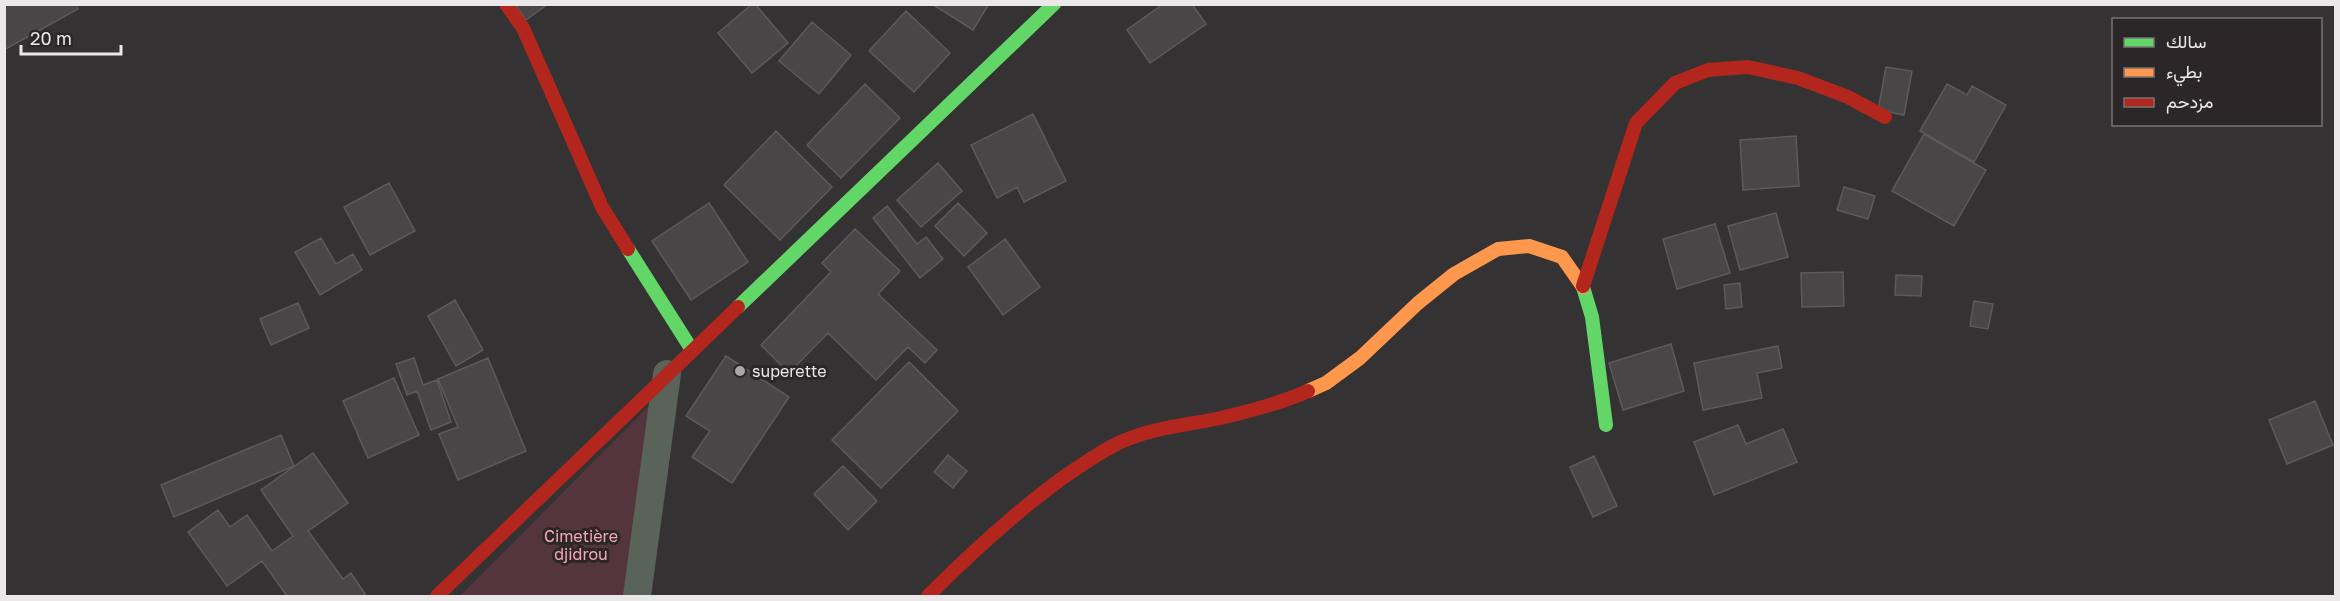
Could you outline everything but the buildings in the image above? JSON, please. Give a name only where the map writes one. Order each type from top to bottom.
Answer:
[{"type":"street","points":[[506,4],[523,28],[602,207],[692,350]]},
{"type":"street","points":[[437,597],[1054,4]]},
{"type":"street","points":[[1583,286],[1636,123],[1675,83],[1708,70],[1749,67],[1798,78],[1848,97],[1885,117]]},
{"type":"street","points":[[928,597],[977,546],[1027,504],[1077,468],[1123,441],[1175,425],[1279,403],[1326,383],[1360,358],[1418,303],[1454,274],[1498,249],[1528,246],[1562,257],[1583,286],[1592,317],[1606,425]]},
{"type":"street","points":[[637,597],[667,374]]},
{"type":"green space","name":"Cimetière djidrou","points":[[654,401],[623,596],[460,596]]},
{"type":"traffic: fast","points":[[738,307],[1054,4]]},
{"type":"traffic: fast","points":[[628,249],[692,350]]},
{"type":"traffic: fast","points":[[1583,287],[1592,317],[1606,425]]},
{"type":"traffic: slow","points":[[1308,391],[1326,383],[1360,358],[1418,303],[1454,274],[1498,249],[1529,246],[1562,257],[1583,287]]},
{"type":"traffic: jam","points":[[506,4],[523,28],[602,207],[628,249]]},
{"type":"traffic: jam","points":[[1583,286],[1636,123],[1675,83],[1708,70],[1748,67],[1798,78],[1848,97],[1885,117]]},
{"type":"traffic: jam","points":[[437,596],[738,307]]},
{"type":"traffic: jam","points":[[928,596],[1026,506],[1061,479],[1107,449],[1146,433],[1251,410],[1308,391]]},
{"type":"place","name":"superette","points":[[740,371]]}]
